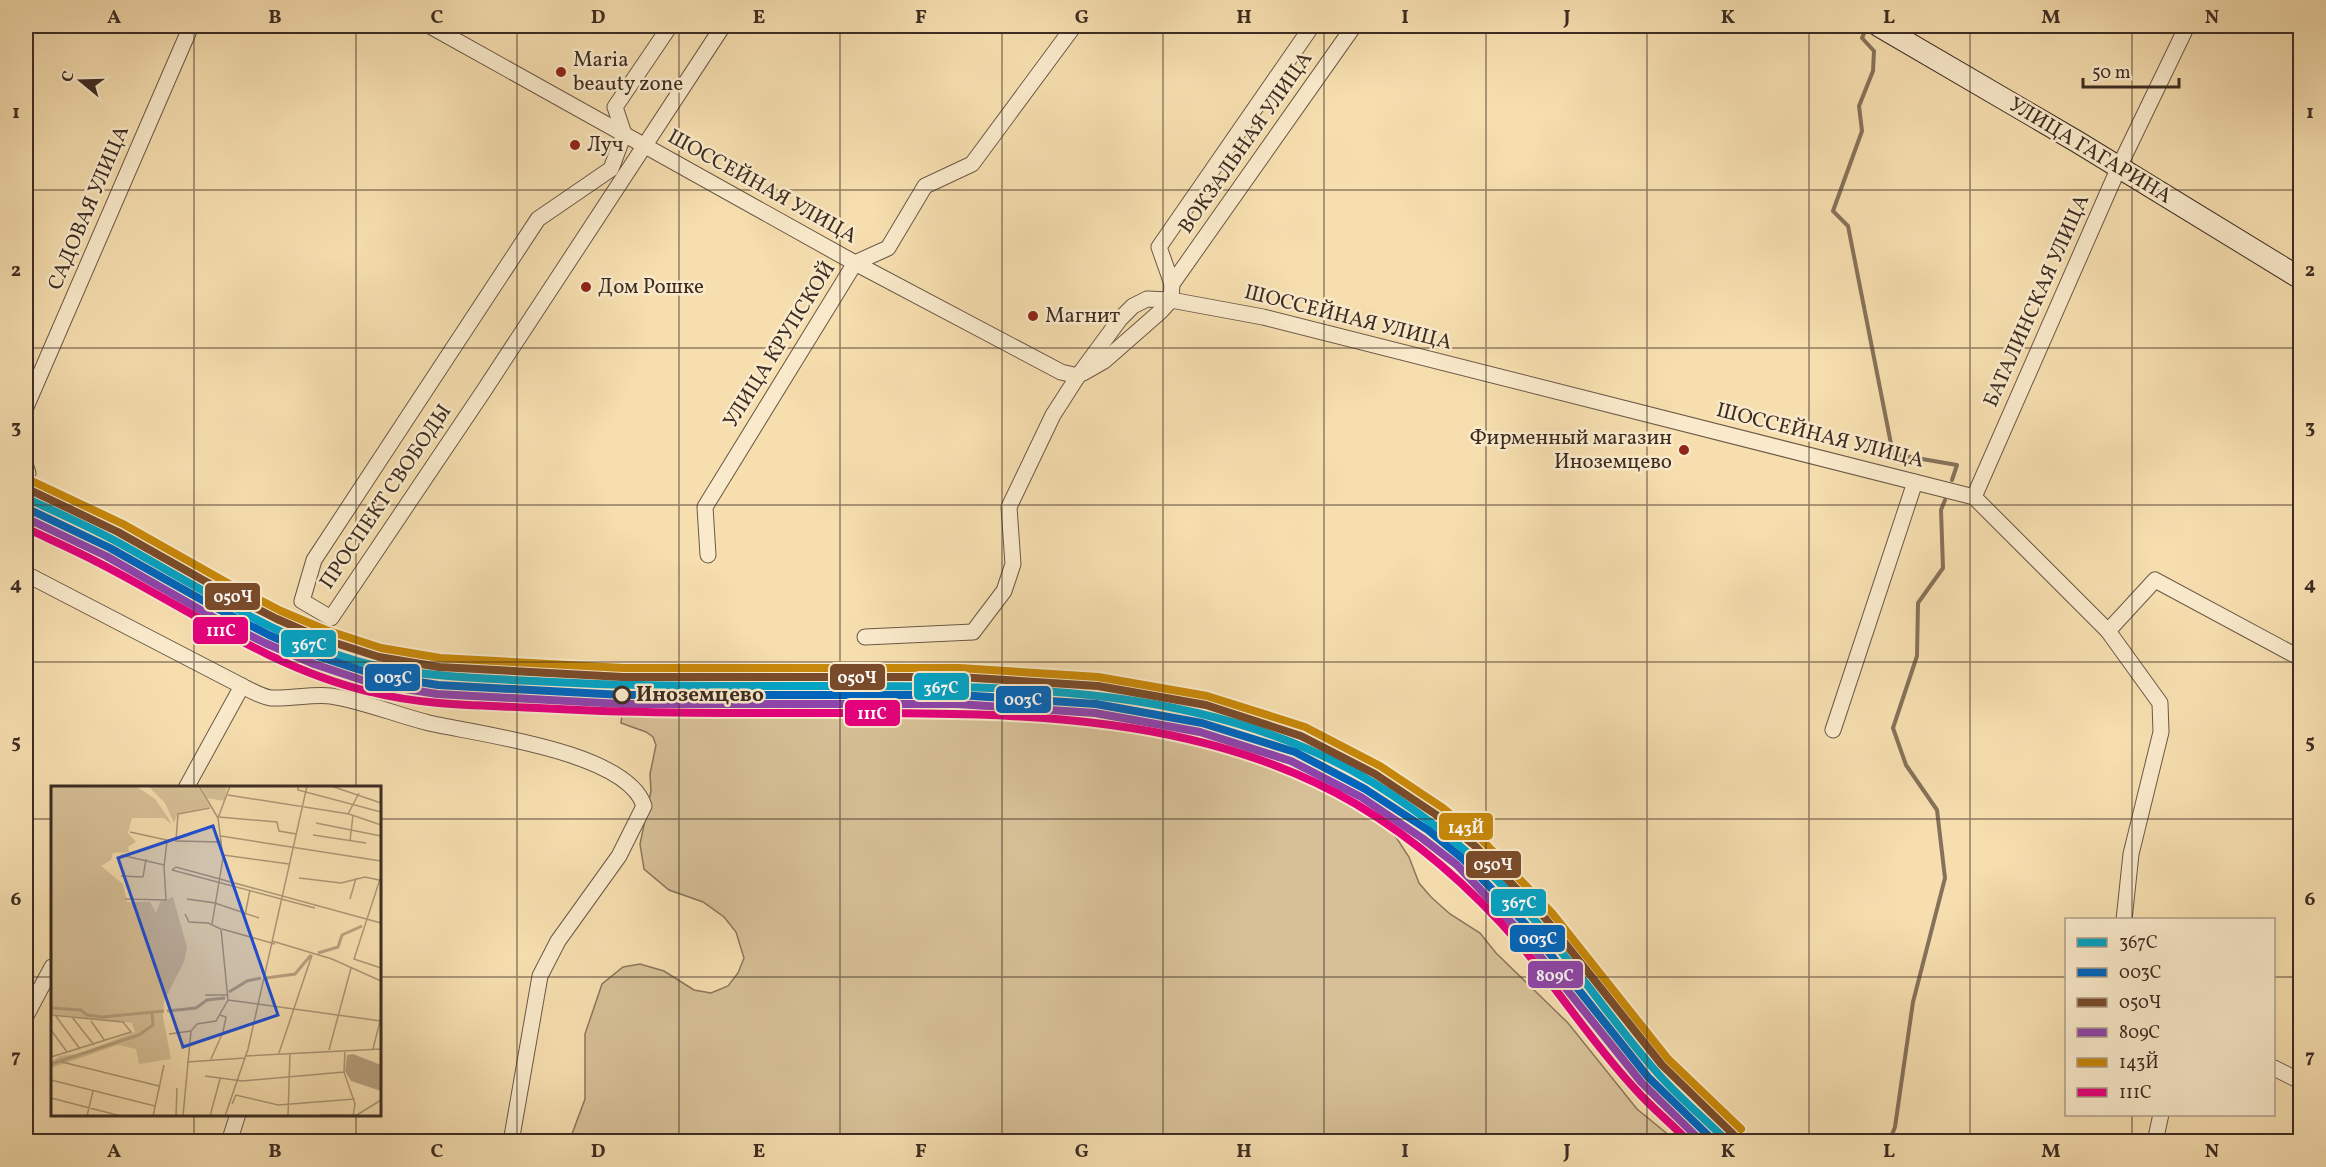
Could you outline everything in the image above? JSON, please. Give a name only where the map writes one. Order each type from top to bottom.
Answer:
[{"type":"main road","name":"УЛИЦА ГАГАРИНА","points":[[1883,28],[2119,167],[2301,278]]},
{"type":"street","name":"САДОВАЯ УЛИЦА","points":[[26,407],[191,26]]},
{"type":"street","name":"ШОССЕЙНАЯ УЛИЦА","points":[[430,26],[855,263],[1061,372],[1078,375]]},
{"type":"street","points":[[624,134],[615,107],[670,26]]},
{"type":"street","name":"ПРОСПЕКТ СВОБОДЫ","points":[[624,134],[611,169],[538,219],[314,560],[302,601],[331,618],[723,26]]},
{"type":"street","name":"УЛИЦА КРУПСКОЙ","points":[[708,555],[705,507],[855,263],[888,248],[926,186],[972,164],[1074,26]]},
{"type":"street","name":"ВОКЗАЛЬНАЯ УЛИЦА","points":[[1171,292],[1159,248],[1312,26]]},
{"type":"street","name":"ВОКЗАЛЬНАЯ УЛИЦА","points":[[1078,375],[1104,361],[1171,292],[1354,26]]},
{"type":"street","name":"БАТАЛИНСКАЯ УЛИЦА","points":[[1974,497],[2119,167],[2187,26]]},
{"type":"street","name":"ШОССЕЙНАЯ УЛИЦА","points":[[1171,292],[1974,497]]},
{"type":"street","name":"ВОКЗАЛЬНАЯ УЛИЦА","points":[[866,637],[973,632],[1004,591],[1013,564],[1009,507],[1053,415],[1078,375],[1120,319],[1133,306],[1171,292]]},
{"type":"street","points":[[1833,730],[1915,482]]},
{"type":"street","points":[[1974,497],[2108,631],[2160,703],[2161,732],[2131,854],[2124,918]]},
{"type":"street","points":[[26,574],[269,698],[332,696],[427,723],[545,746],[597,765],[632,787],[641,797],[644,806],[619,856],[558,941],[540,976],[511,1142]]},
{"type":"street","points":[[2108,631],[2155,580],[2301,658]]},
{"type":"street","points":[[187,786],[242,686]]},
{"type":"street","points":[[26,1016],[51,969]]},
{"type":"street","points":[[2275,1068],[2301,1081]]},
{"type":"street","points":[[229,1142],[237,1116]]},
{"type":"street","points":[[2155,1142],[2161,1116]]},
{"type":"shaded area","points":[[629,710],[781,716],[927,710],[1112,715],[1173,722],[1235,738],[1298,768],[1394,834],[1409,857],[1419,883],[1431,897],[1450,914],[1480,933],[1496,953],[1568,1023],[1637,1109],[1676,1141],[569,1142],[585,1099],[585,1034],[602,984],[623,967],[640,964],[664,971],[694,990],[711,993],[728,986],[738,973],[744,958],[736,932],[724,917],[703,902],[669,890],[644,869],[640,844],[651,791],[650,774],[656,745],[653,737],[646,732],[621,723],[622,715]]},
{"type":"waterway","points":[[1867,26],[1862,38],[1874,51],[1873,71],[1859,106],[1862,131],[1833,211],[1848,226],[1893,454],[1957,465],[1952,480]]},
{"type":"waterway","points":[[1889,1142],[1895,1127],[1913,1002],[1945,878],[1937,810],[1906,765],[1893,728],[1917,656],[1918,603],[1943,568],[1941,510],[1945,500]]},
{"type":"transit line","name":"143Й","points":[[34,482],[123,524],[281,611],[326,630],[381,648],[440,658],[623,668],[959,668],[1098,677],[1207,696],[1305,727],[1380,766],[1443,808],[1482,840],[1552,913],[1668,1059],[1741,1129]]},
{"type":"transit line","name":"050Ч","points":[[30,490],[118,532],[277,619],[323,639],[379,657],[439,667],[623,677],[959,677],[1098,686],[1206,705],[1301,736],[1375,774],[1438,816],[1475,846],[1545,918],[1662,1065],[1735,1136]]},
{"type":"transit line","name":"367С","points":[[26,498],[109,538],[280,631],[314,646],[381,667],[457,677],[572,683],[687,686],[909,686],[1046,691],[1114,698],[1182,709],[1248,726],[1311,750],[1372,782],[1418,813],[1482,865],[1539,925],[1638,1051],[1662,1078],[1728,1142]]},
{"type":"transit line","name":"003С","points":[[26,508],[110,548],[269,635],[317,656],[376,675],[438,685],[623,695],[959,695],[1096,704],[1202,723],[1295,752],[1365,789],[1428,830],[1463,859],[1531,930],[1648,1077],[1715,1142]]},
{"type":"transit line","name":"809С","points":[[26,518],[106,556],[213,617],[265,643],[314,664],[374,684],[437,694],[622,704],[958,704],[1095,713],[1200,732],[1291,761],[1361,797],[1422,838],[1457,865],[1524,936],[1641,1082],[1702,1142]]},
{"type":"transit line","name":"111С","points":[[26,528],[92,559],[266,654],[335,682],[391,697],[454,704],[615,711],[912,713],[1044,718],[1109,725],[1173,736],[1236,752],[1297,774],[1379,818],[1463,885],[1519,943],[1620,1072],[1642,1097],[1689,1142]]},
{"type":"place","name":"Maria beauty zone","points":[[561,72]]},
{"type":"place","name":"Луч","points":[[575,145]]},
{"type":"place","name":"Дом Рошке","points":[[586,287]]},
{"type":"place","name":"Магнит","points":[[1033,316]]},
{"type":"place","name":"Фирменный магазин Иноземцево","points":[[1684,450]]},
{"type":"place","name":"Иноземцево","points":[[622,695]]}]
